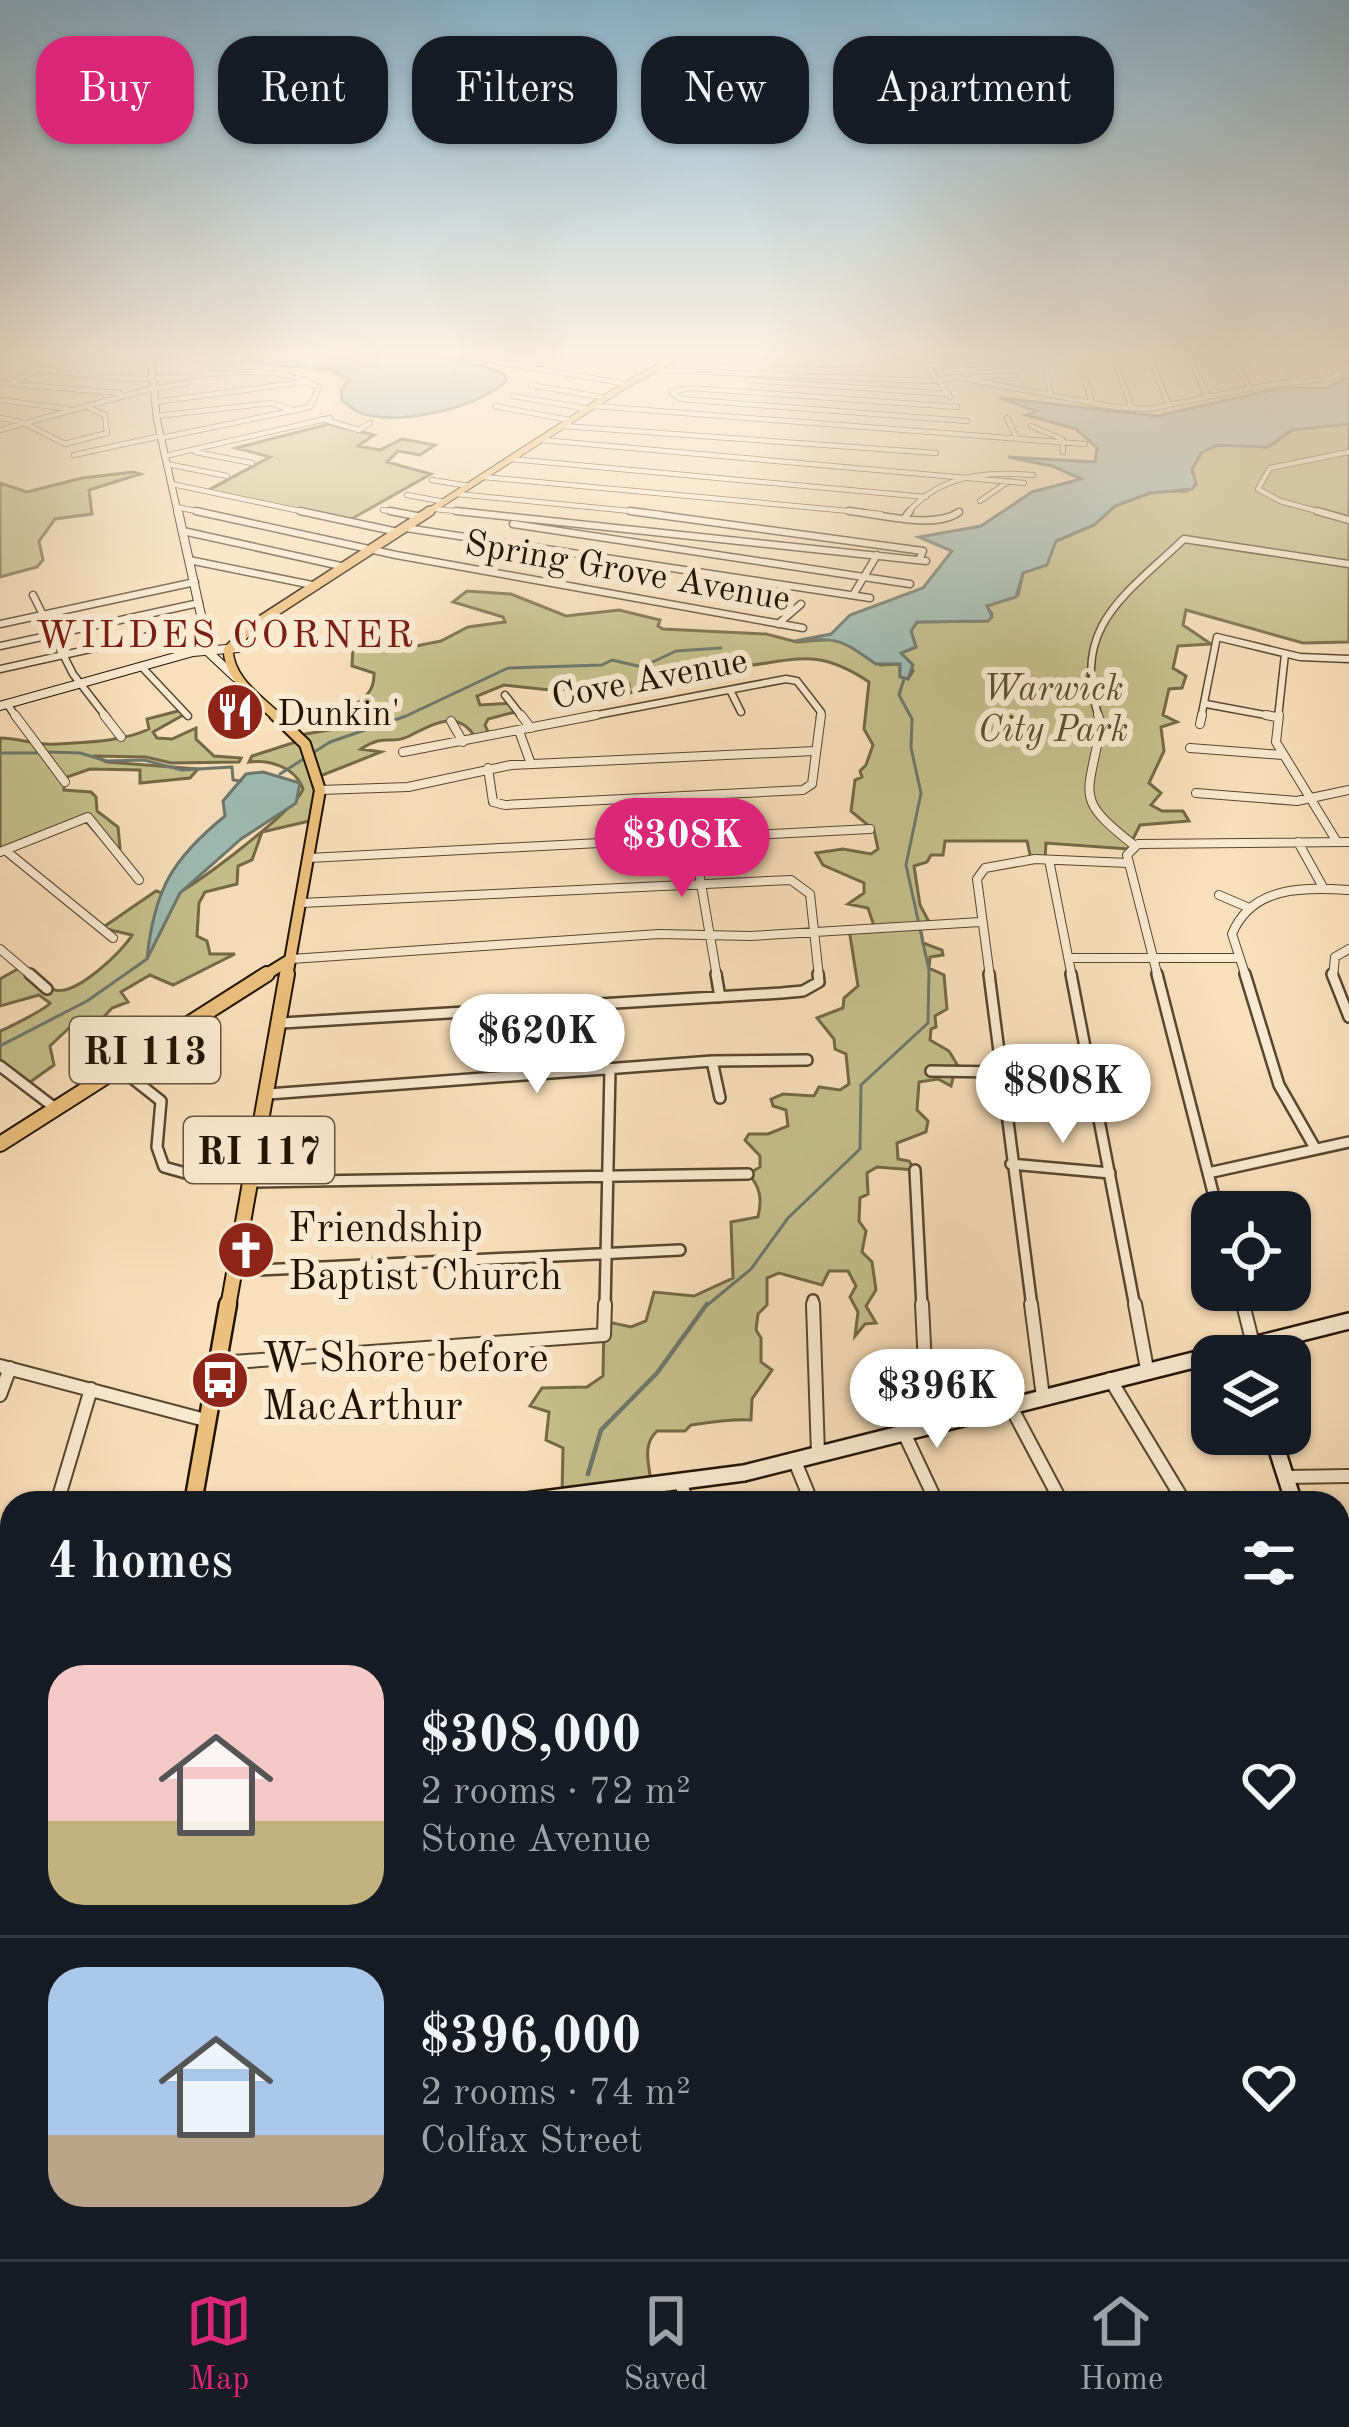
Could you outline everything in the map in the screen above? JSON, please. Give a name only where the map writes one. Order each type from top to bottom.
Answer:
[{"type":"main road","points":[[3,705],[141,666],[248,629],[512,459]]},
{"type":"main road","points":[[166,460],[208,642],[235,677],[305,744],[320,790]]},
{"type":"main road","points":[[208,642],[235,646],[274,613]]},
{"type":"main road","points":[[235,677],[229,666],[235,646],[248,629]]},
{"type":"main road","points":[[235,646],[238,662],[259,697]]},
{"type":"main road","name":"RI 117","points":[[195,1491],[320,790]]},
{"type":"main road","name":"RI 113","points":[[0,1144],[291,959]]},
{"type":"main road","points":[[1298,1335],[1349,1321]]},
{"type":"main road","points":[[613,1491],[794,1460],[1191,1360]]},
{"type":"main road","points":[[1279,1455],[1290,1491]]},
{"type":"street","points":[[166,460],[173,457]]},
{"type":"street","points":[[223,457],[252,463]]},
{"type":"street","points":[[740,457],[1024,483]]},
{"type":"street","points":[[1322,457],[1270,468],[1258,489],[1280,501],[1349,520]]},
{"type":"street","points":[[512,459],[926,497]]},
{"type":"street","points":[[166,460],[227,476]]},
{"type":"street","points":[[906,516],[926,497],[963,477],[984,471],[1033,475]]},
{"type":"street","points":[[484,477],[945,519],[959,512]]},
{"type":"street","points":[[433,480],[469,486]]},
{"type":"street","points":[[980,501],[1010,482]]},
{"type":"street","points":[[172,484],[402,530],[870,598]]},
{"type":"street","points":[[383,510],[922,560],[923,551],[778,522],[457,494]]},
{"type":"street","points":[[407,495],[445,502]]},
{"type":"street","points":[[767,544],[785,506]]},
{"type":"street","name":"Spring Grove Avenue","points":[[177,507],[372,550],[803,628]]},
{"type":"street","points":[[429,512],[910,584]]},
{"type":"street","points":[[183,531],[345,567]]},
{"type":"street","points":[[546,549],[564,531]]},
{"type":"street","points":[[1349,564],[1184,539],[1107,612],[1092,642],[1089,690],[1101,725],[1088,797],[1095,814],[1135,846],[1349,842]]},
{"type":"street","points":[[853,595],[877,556]]},
{"type":"street","points":[[189,560],[317,586]]},
{"type":"street","points":[[0,624],[195,582]]},
{"type":"street","points":[[33,595],[79,682],[121,736]]},
{"type":"street","points":[[0,646],[199,603]]},
{"type":"street","points":[[778,623],[801,604]]},
{"type":"street","points":[[0,670],[203,624]]},
{"type":"street","points":[[1200,724],[1216,637],[1285,654],[1349,659]]},
{"type":"street","points":[[1285,654],[1276,742],[1337,842]]},
{"type":"street","points":[[141,666],[188,716]]},
{"type":"street","name":"Cove Avenue","points":[[403,752],[777,680],[797,681],[821,712],[815,751]]},
{"type":"street","points":[[730,690],[741,712]]},
{"type":"street","points":[[505,695],[531,728]]},
{"type":"street","points":[[1206,704],[1276,717]]},
{"type":"street","points":[[3,705],[64,782]]},
{"type":"street","points":[[587,705],[595,715]]},
{"type":"street","points":[[645,705],[655,718]]},
{"type":"street","points":[[451,721],[463,742]]},
{"type":"street","points":[[519,731],[531,764]]},
{"type":"street","points":[[1190,748],[1283,754]]},
{"type":"street","points":[[320,790],[408,787],[453,772],[488,768],[531,764],[815,751],[809,788],[686,796],[505,805],[491,799],[488,768]]},
{"type":"street","points":[[1196,793],[1218,798],[1311,799],[1349,790]]},
{"type":"street","points":[[686,796],[720,997]]},
{"type":"street","points":[[2,851],[88,817],[140,880]]},
{"type":"street","points":[[309,858],[870,829]]},
{"type":"street","points":[[1298,842],[1324,889]]},
{"type":"street","points":[[1135,846],[1127,854],[1128,863],[1213,1191]]},
{"type":"street","points":[[2,851],[113,938]]},
{"type":"street","points":[[1043,1397],[976,886],[980,872],[997,864],[1048,860],[1128,863]]},
{"type":"street","points":[[1048,860],[1148,1369]]},
{"type":"street","points":[[282,1023],[803,991],[816,986],[820,974],[810,894],[800,883],[764,879],[301,903]]},
{"type":"street","points":[[1315,1148],[1286,1101],[1232,934],[1246,907],[1283,892],[1349,890]]},
{"type":"street","points":[[1219,895],[1246,907]]},
{"type":"street","points":[[291,959],[980,922]]},
{"type":"street","points":[[0,949],[47,988]]},
{"type":"street","points":[[1349,949],[1335,957],[1331,972],[1349,1017]]},
{"type":"street","points":[[1070,958],[1154,962],[1165,956],[1236,958]]},
{"type":"street","points":[[268,1094],[712,1061],[807,1060]]},
{"type":"street","points":[[712,1061],[720,1098]]},
{"type":"street","points":[[0,1066],[55,1108]]},
{"type":"street","points":[[118,1067],[161,1101],[157,1147],[164,1167],[189,1174],[254,1178],[748,1174]]},
{"type":"street","points":[[220,1363],[604,1335],[610,1069]]},
{"type":"street","points":[[931,1071],[1001,1072]]},
{"type":"street","points":[[1208,1173],[1349,1142]]},
{"type":"street","points":[[1011,1164],[1110,1173]]},
{"type":"street","points":[[915,1170],[928,1427]]},
{"type":"street","points":[[237,1271],[680,1250]]},
{"type":"street","points":[[813,1300],[818,1454]]},
{"type":"street","points":[[0,1395],[5,1367],[208,1421]]},
{"type":"street","points":[[1110,1378],[1178,1491]]},
{"type":"street","points":[[61,1491],[91,1389]]},
{"type":"street","points":[[1010,1405],[1056,1491]]},
{"type":"street","points":[[904,1433],[931,1491]]},
{"type":"street","points":[[794,1460],[807,1491]]},
{"type":"street","points":[[1286,1477],[1349,1476]]},
{"type":"street","points":[[681,1483],[683,1491]]},
{"type":"green space","points":[[269,457],[392,457],[387,462],[431,474],[346,522],[205,492]]},
{"type":"green space","name":"Warwick City Park","points":[[1198,457],[1349,457],[1349,642],[1303,643],[1186,610],[1183,625],[1211,644],[1178,646],[1173,668],[1186,676],[1182,688],[1169,689],[1163,715],[1177,722],[1161,727],[1164,751],[1149,783],[1161,793],[1151,805],[1162,811],[1183,811],[1189,821],[1140,825],[1128,849],[1046,843],[1045,859],[1031,859],[1027,841],[945,841],[943,855],[931,855],[927,862],[914,866],[920,905],[929,922],[920,925],[923,943],[942,950],[943,955],[930,957],[929,968],[944,975],[947,1009],[935,1016],[930,1040],[949,1051],[958,1066],[974,1070],[954,1074],[951,1086],[938,1079],[919,1082],[917,1110],[928,1121],[926,1132],[897,1143],[898,1159],[909,1161],[915,1170],[877,1167],[867,1173],[868,1194],[860,1198],[859,1221],[866,1231],[862,1252],[872,1262],[876,1290],[866,1306],[876,1323],[865,1324],[855,1336],[858,1312],[850,1297],[856,1286],[848,1271],[829,1271],[822,1285],[779,1273],[767,1278],[767,1305],[758,1314],[756,1330],[761,1338],[761,1362],[772,1370],[752,1399],[751,1420],[657,1431],[648,1449],[651,1485],[623,1491],[562,1491],[563,1448],[546,1440],[549,1412],[530,1406],[542,1388],[587,1387],[603,1376],[604,1321],[631,1327],[646,1321],[654,1292],[694,1296],[733,1278],[731,1222],[758,1217],[760,1205],[758,1189],[748,1174],[760,1167],[760,1156],[745,1140],[749,1134],[768,1134],[788,1126],[786,1110],[773,1106],[771,1099],[783,1094],[814,1096],[819,1087],[840,1090],[849,1084],[846,1054],[835,1049],[834,1039],[817,1018],[843,1008],[844,998],[858,986],[849,929],[874,926],[868,908],[848,904],[864,893],[864,883],[823,865],[816,853],[843,849],[871,854],[878,849],[874,830],[851,811],[855,780],[862,777],[860,771],[873,745],[864,729],[869,682],[833,663],[803,659],[720,673],[691,670],[686,680],[630,693],[629,684],[590,682],[559,691],[504,685],[477,696],[480,705],[514,703],[519,711],[488,719],[485,725],[490,736],[476,739],[469,729],[452,721],[401,739],[369,744],[361,749],[381,752],[320,776],[318,819],[262,832],[252,860],[238,866],[237,884],[205,892],[199,903],[197,936],[207,941],[210,954],[235,954],[173,985],[150,975],[121,992],[128,1002],[112,1008],[100,1021],[107,1032],[69,1028],[50,1046],[54,1065],[26,1085],[0,1067],[0,1031],[50,1003],[39,995],[0,1006],[0,979],[23,966],[47,987],[64,990],[75,986],[98,971],[132,935],[102,928],[156,891],[172,896],[201,878],[297,799],[303,789],[288,770],[249,762],[252,756],[302,740],[300,735],[342,728],[346,721],[339,716],[363,699],[373,681],[374,673],[352,666],[353,647],[406,648],[441,641],[468,627],[505,622],[503,617],[453,602],[467,591],[511,594],[566,616],[619,610],[660,620],[658,626],[663,629],[766,634],[797,642],[835,639],[857,647],[880,665],[900,664],[900,674],[908,679],[913,671],[901,653],[916,647],[911,631],[917,622],[988,621],[992,614],[986,606],[1018,595],[1023,573],[1056,541],[1094,525],[1115,506],[1150,492],[1187,491],[1196,484],[1192,469]]},
{"type":"green space","points":[[140,474],[89,490],[92,514],[55,519],[39,541],[43,560],[37,567],[0,577],[0,483],[27,492]]},
{"type":"green space","points":[[182,710],[185,714],[153,732],[157,738],[172,739],[196,728],[196,739],[214,756],[241,758],[239,762],[171,763],[146,757],[93,756],[107,762],[198,769],[190,778],[140,783],[140,770],[90,769],[64,778],[64,790],[91,792],[96,797],[97,811],[118,827],[120,848],[112,851],[84,819],[0,852],[0,738],[49,744],[115,739],[149,729],[147,719]]},
{"type":"water","points":[[1010,457],[1095,462],[1096,457],[1199,457],[1192,469],[1196,484],[1192,489],[1150,493],[1115,506],[1094,525],[1056,541],[1047,565],[1023,573],[1016,597],[987,606],[992,617],[988,621],[917,622],[911,631],[916,647],[901,653],[913,665],[908,679],[900,677],[900,664],[876,664],[839,642],[795,641],[831,634],[850,615],[923,588],[952,551],[919,537],[981,526],[1032,492],[1081,479],[1052,466]]},
{"type":"water","points":[[263,772],[300,783],[296,803],[241,839],[180,893],[147,959],[155,914],[169,878],[191,847],[225,816],[223,801],[246,774]]},
{"type":"waterway","points":[[280,774],[330,742],[406,716],[508,668],[602,665],[612,660],[642,667],[676,651],[721,648]]},
{"type":"waterway","points":[[705,1307],[751,1269],[788,1218],[860,1149],[861,1085],[928,1023],[929,970],[906,865],[921,793],[911,748],[912,719],[899,695],[904,679]]},
{"type":"waterway","points":[[48,752],[80,753],[107,761],[144,760],[182,770],[232,767],[233,780],[241,781]]},
{"type":"waterway","points":[[0,753],[37,753]]},
{"type":"waterway","points":[[0,1046],[87,1001],[147,959]]},
{"type":"waterway","points":[[588,1474],[601,1430],[657,1373],[707,1304]]},
{"type":"place","name":"Dunkin'","points":[[235,712]]},
{"type":"place","name":"Friendship Baptist Church","points":[[246,1250]]},
{"type":"place","name":"W Shore before MacArthur","points":[[220,1380]]},
{"type":"district","name":"WILDES CORNER","points":[[226,633]]}]
